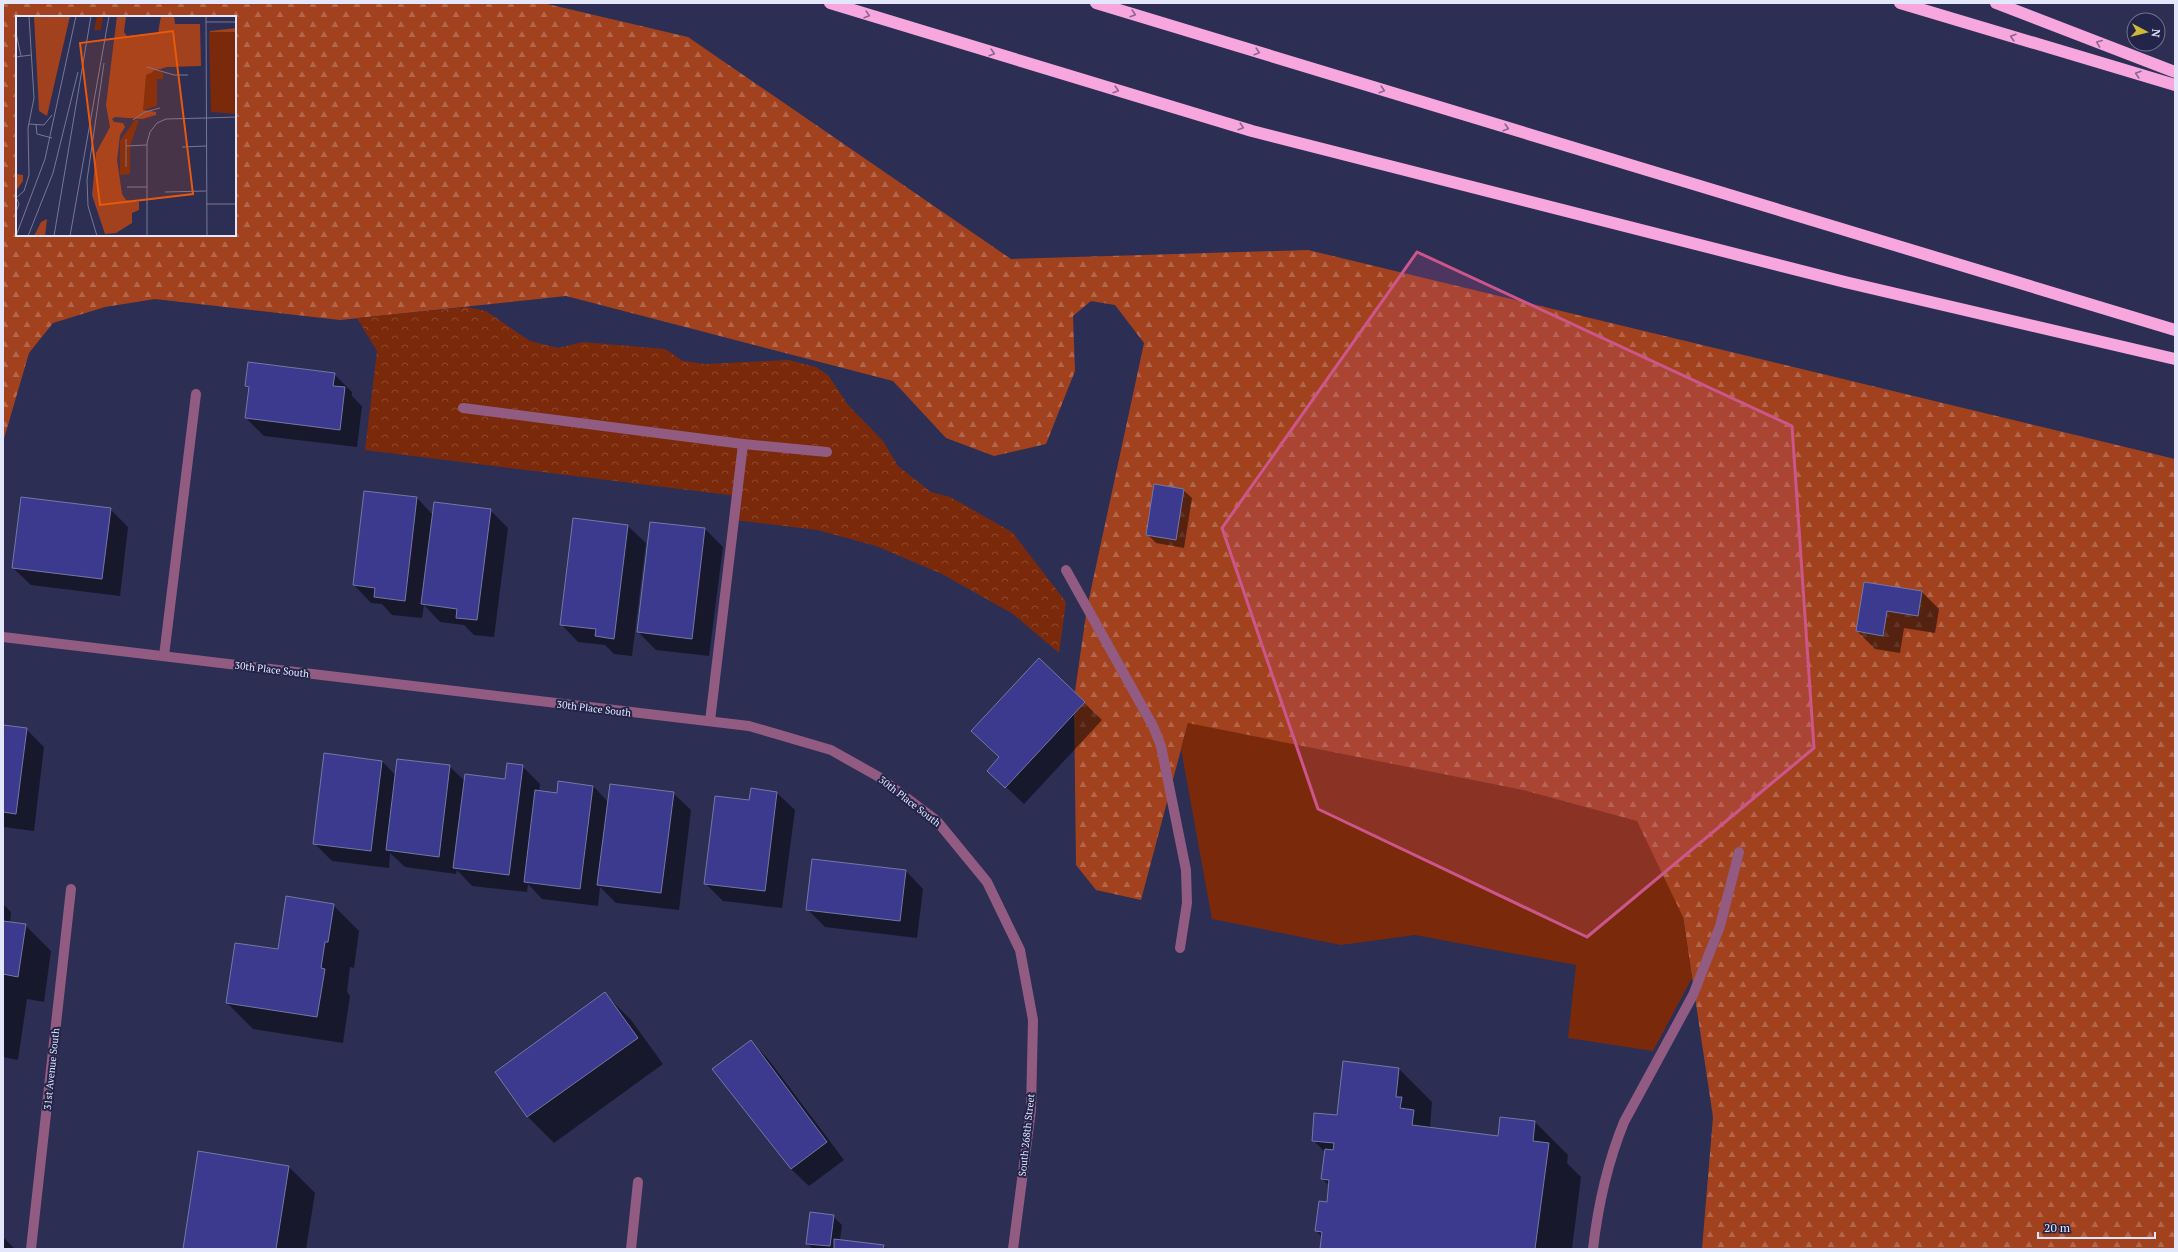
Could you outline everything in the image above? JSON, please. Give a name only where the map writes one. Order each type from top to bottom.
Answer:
[{"type":"highway","points":[[830,3],[1252,131],[1838,280],[2175,359]]},
{"type":"highway","points":[[1096,3],[2175,330]]},
{"type":"highway","points":[[1900,3],[2175,85]]},
{"type":"highway","points":[[1996,3],[2175,72]]},
{"type":"street","points":[[164,656],[196,394]]},
{"type":"street","points":[[463,408],[743,444],[828,452]]},
{"type":"street","points":[[710,721],[743,444]]},
{"type":"street","points":[[1066,570],[1153,726],[1161,746],[1186,870],[1187,903],[1180,948]]},
{"type":"street","name":"30th Place South","points":[[3,637],[749,726],[831,750],[880,777],[937,821],[987,882],[1020,950],[1033,1020]]},
{"type":"street","points":[[1593,1249],[1602,1189],[1618,1138],[1693,995],[1720,926],[1739,852]]},
{"type":"street","name":"31st Avenue South","points":[[30,1249],[71,888]]},
{"type":"street","name":"South 268th Street","points":[[1013,1249],[1031,1110],[1033,1020]]},
{"type":"street","points":[[630,1249],[638,1182]]},
{"type":"highlighted area","points":[[1417,252],[1792,426],[1814,748],[1587,937],[1318,809],[1222,528]]},
{"type":"green space","points":[[3,3],[543,3],[688,37],[1011,259],[1308,250],[2175,459],[2175,1249],[1702,1249],[1713,1117],[1683,917],[1188,723],[1141,900],[1096,890],[1076,865],[1074,698],[1087,608],[1144,343],[1115,305],[1091,301],[1073,316],[1075,371],[1046,444],[994,456],[946,438],[893,381],[566,296],[340,320],[155,299],[105,307],[53,323],[29,353],[3,442]]},
{"type":"green space","points":[[467,307],[486,311],[530,341],[558,348],[583,342],[665,349],[683,361],[705,364],[789,360],[816,367],[828,375],[848,405],[883,441],[898,466],[931,492],[950,497],[1012,532],[1066,602],[1059,653],[1013,614],[942,574],[876,546],[817,530],[734,520],[737,496],[365,450],[377,351],[357,318]]},
{"type":"green space","points":[[1188,723],[1523,790],[1637,821],[1683,917],[1692,978],[1653,1051],[1568,1038],[1576,965],[1415,935],[1341,945],[1212,919],[1181,749]]},
{"type":"building","points":[[248,362],[335,373],[333,386],[345,387],[340,430],[245,418],[249,387],[245,386]]},
{"type":"building","points":[[1154,484],[1184,489],[1176,540],[1146,535]]},
{"type":"building","points":[[364,491],[417,497],[405,601],[374,597],[375,588],[353,585]]},
{"type":"building","points":[[21,497],[111,508],[102,579],[12,568]]},
{"type":"building","points":[[434,502],[491,509],[477,620],[456,618],[457,609],[421,604]]},
{"type":"building","points":[[573,518],[628,525],[614,639],[595,636],[596,629],[560,625]]},
{"type":"building","points":[[650,522],[705,528],[692,639],[637,632]]},
{"type":"building","points":[[1864,582],[1922,591],[1918,616],[1887,611],[1883,636],[1856,631]]},
{"type":"building","points":[[1039,658],[1085,702],[1005,788],[987,771],[999,757],[971,731]]},
{"type":"building","points":[[3,725],[27,728],[16,814],[3,812]]},
{"type":"building","points":[[324,753],[382,761],[371,851],[313,844]]},
{"type":"building","points":[[397,759],[450,765],[439,857],[386,850]]},
{"type":"building","points":[[507,763],[523,765],[509,875],[453,868],[465,774],[505,779]]},
{"type":"building","points":[[558,781],[593,786],[580,889],[524,882],[535,790],[557,793]]},
{"type":"building","points":[[610,784],[674,792],[661,893],[597,885]]},
{"type":"building","points":[[751,788],[777,792],[765,891],[704,884],[715,796],[749,800]]},
{"type":"building","points":[[812,859],[906,870],[900,921],[806,910]]},
{"type":"building","points":[[286,896],[334,904],[328,942],[325,942],[321,968],[325,969],[317,1017],[226,1003],[235,943],[278,949]]},
{"type":"building","points":[[3,921],[26,924],[18,977],[3,974]]},
{"type":"building","points":[[605,992],[638,1038],[527,1117],[495,1072]]},
{"type":"building","points":[[751,1040],[827,1142],[791,1169],[712,1069]]},
{"type":"building","points":[[1343,1061],[1399,1068],[1396,1097],[1402,1097],[1400,1108],[1414,1110],[1412,1125],[1498,1136],[1500,1117],[1535,1121],[1533,1141],[1549,1143],[1535,1249],[1320,1249],[1322,1232],[1315,1231],[1319,1201],[1327,1202],[1329,1180],[1321,1179],[1325,1149],[1333,1150],[1334,1143],[1312,1141],[1314,1113],[1337,1115]]},
{"type":"building","points":[[198,1151],[289,1166],[276,1249],[183,1249]]},
{"type":"building","points":[[810,1212],[834,1215],[830,1246],[806,1244]]},
{"type":"building","points":[[834,1239],[884,1245],[883,1249],[834,1249]]}]
